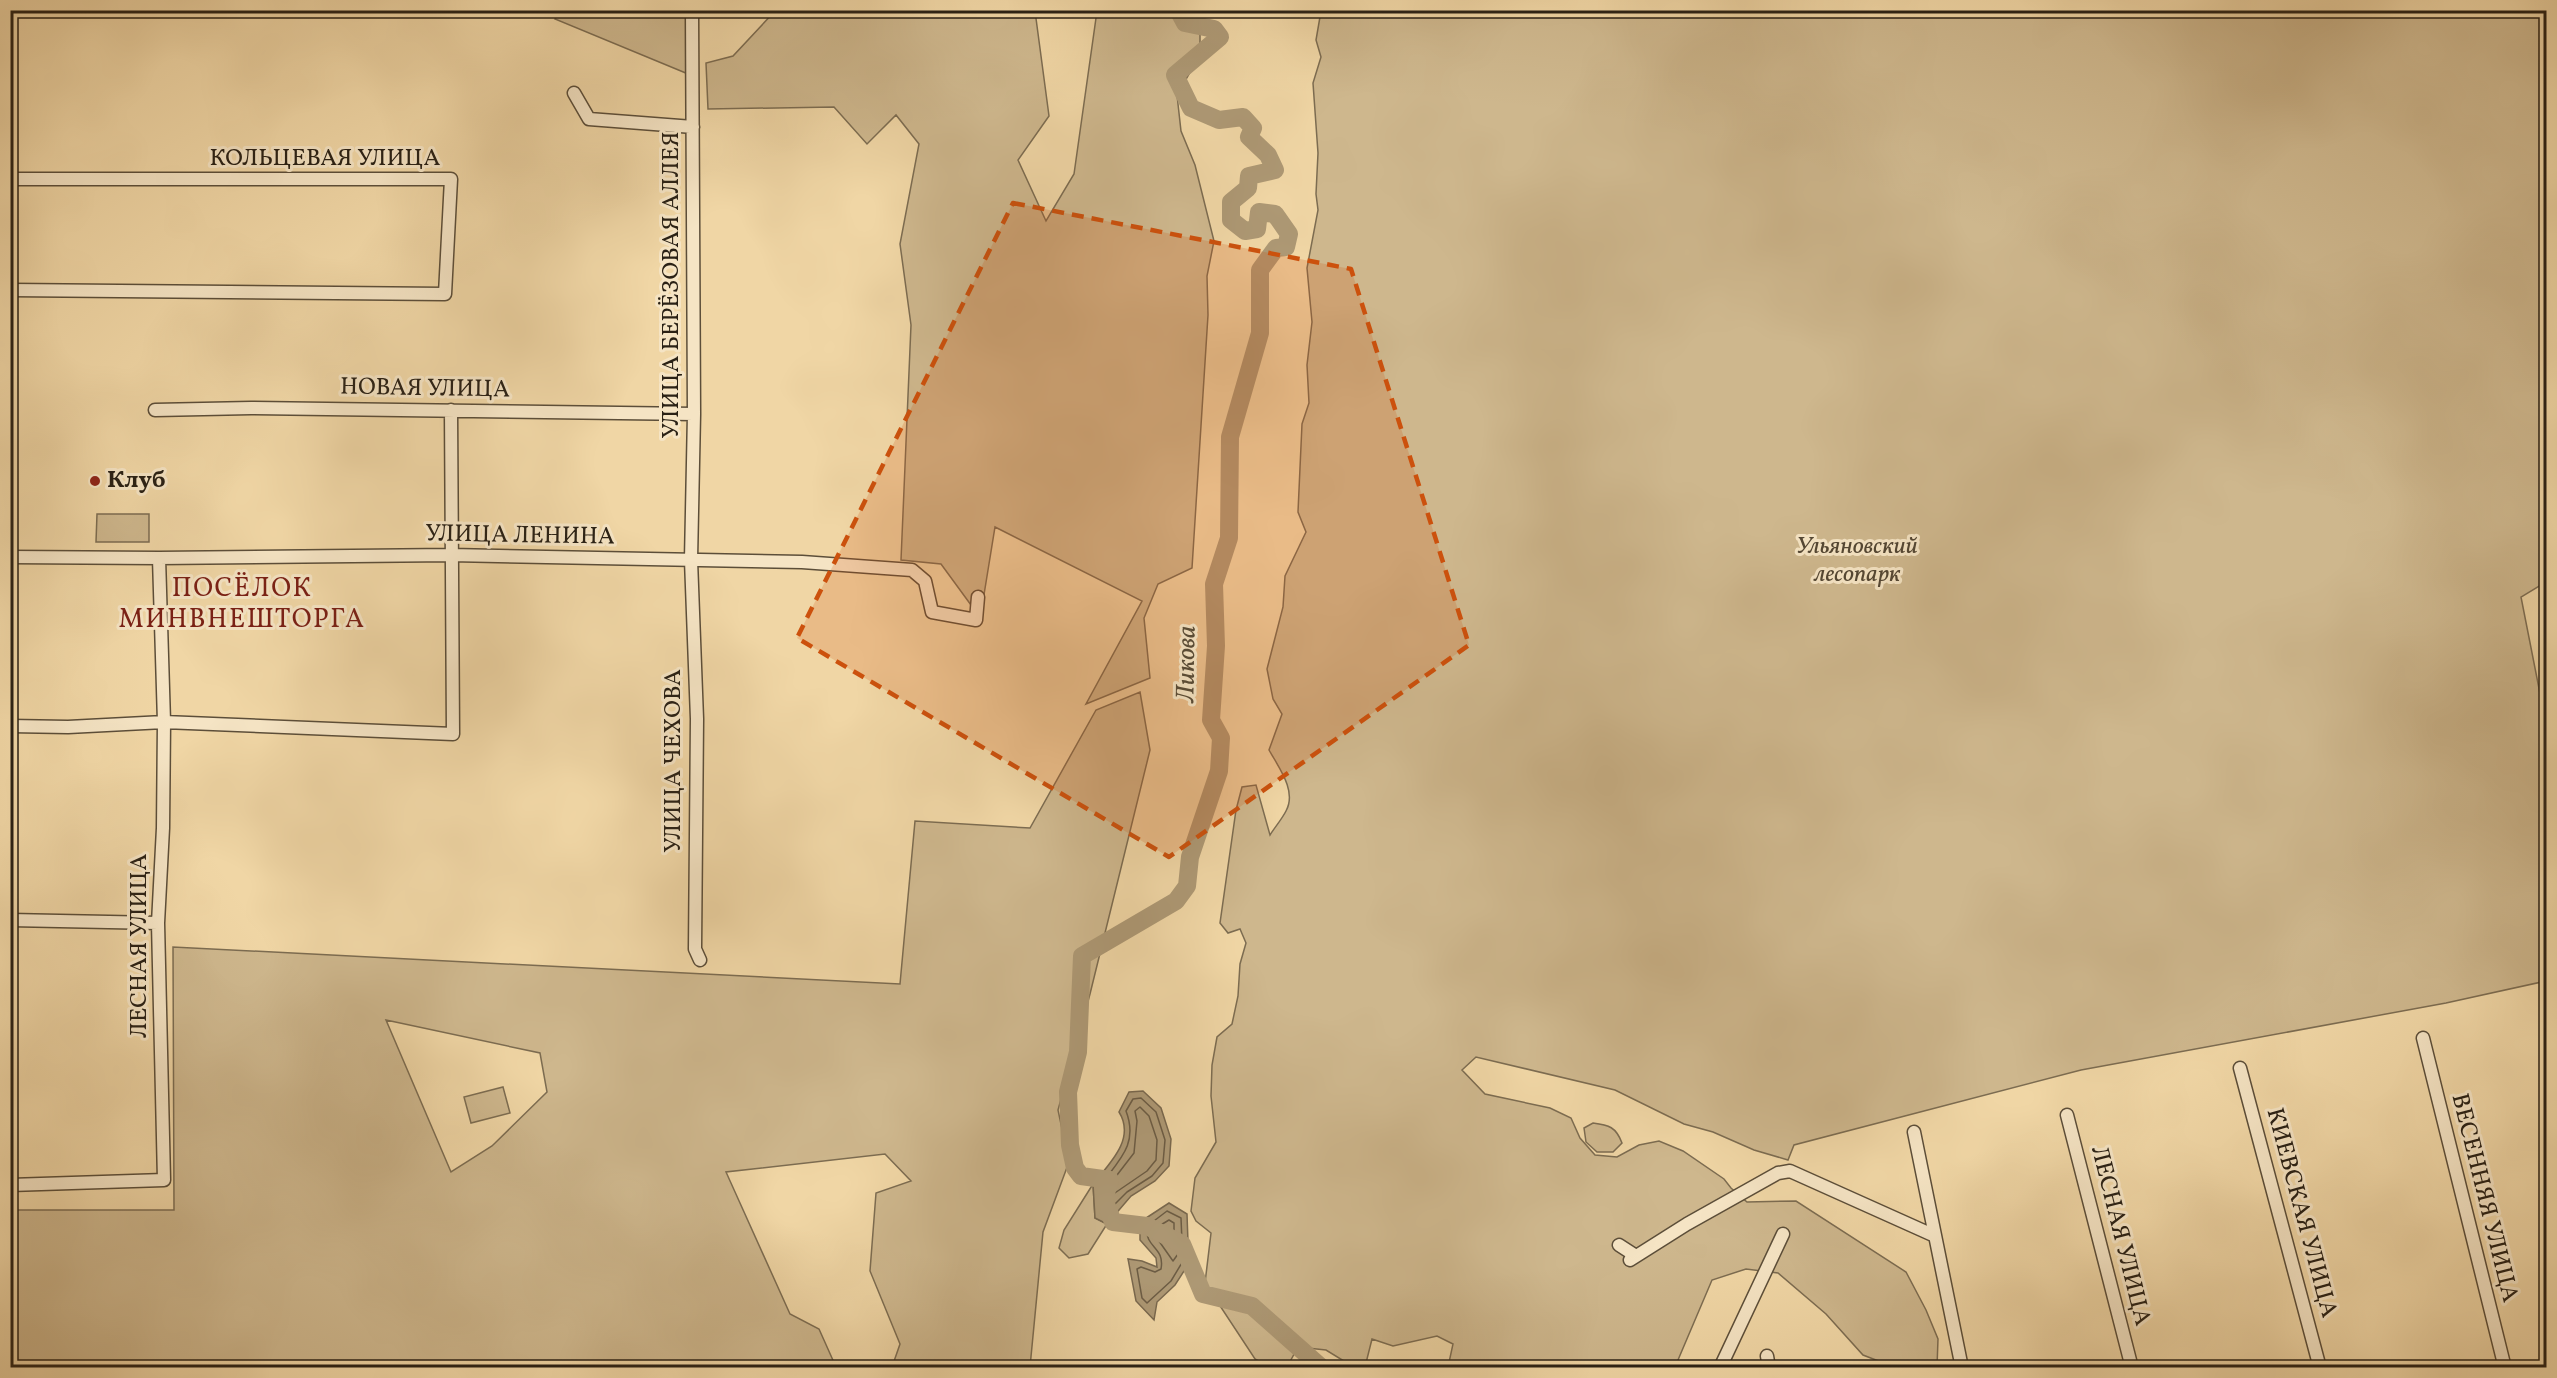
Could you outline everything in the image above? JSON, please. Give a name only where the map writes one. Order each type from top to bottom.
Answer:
[{"type":"street","name":"УЛИЦА БЕРЁЗОВАЯ АЛЛЕЯ","points":[[691,560],[694,414],[692,10]]},
{"type":"street","points":[[574,93],[586,123],[693,127]]},
{"type":"street","name":"КОЛЬЦЕВАЯ УЛИЦА","points":[[10,179],[451,179],[445,294],[10,290]]},
{"type":"street","name":"НОВАЯ УЛИЦА","points":[[155,410],[251,408],[694,414]]},
{"type":"street","points":[[10,726],[68,727],[164,722],[453,734],[451,410]]},
{"type":"street","name":"УЛИЦА ЛЕНИНА","points":[[10,557],[451,555],[801,562],[912,570],[925,581],[932,612],[976,620],[978,597]]},
{"type":"street","name":"ЛЕСНАЯ УЛИЦА","points":[[10,1185],[164,1180],[158,923],[163,828],[164,722],[159,558]]},
{"type":"street","name":"УЛИЦА ЧЕХОВА","points":[[691,560],[697,719],[695,949],[700,960]]},
{"type":"street","points":[[10,920],[158,923]]},
{"type":"street","name":"ВЕСЕННЯЯ УЛИЦА","points":[[2423,1038],[2505,1368]]},
{"type":"street","name":"КИЕВСКАЯ УЛИЦА","points":[[2241,1068],[2320,1368]]},
{"type":"street","name":"ЛЕСНАЯ УЛИЦА","points":[[2067,1115],[2132,1368]]},
{"type":"street","points":[[1914,1132],[1962,1368]]},
{"type":"street","points":[[1619,1245],[1633,1258],[1687,1224],[1778,1173],[1790,1171],[1935,1236]]},
{"type":"street","points":[[1720,1368],[1783,1234]]},
{"type":"highlighted area","points":[[1013,203],[1351,269],[1469,645],[1169,857],[797,638]]},
{"type":"green space","points":[[562,11],[685,11],[693,76],[555,19]]},
{"type":"green space","points":[[775,11],[1035,11],[1049,116],[1018,160],[1046,221],[1074,174],[1097,11],[1200,11],[1200,55],[1177,95],[1181,131],[1195,165],[1214,241],[1207,276],[1208,315],[1192,568],[1158,584],[1144,618],[1150,678],[1086,704],[1142,601],[995,527],[982,607],[971,605],[941,564],[901,560],[911,325],[900,244],[919,144],[896,115],[867,144],[834,107],[708,109],[706,63],[733,56]]},
{"type":"green space","name":"Ульяновский лесопарк","points":[[1321,11],[2546,11],[2546,582],[2521,597],[2546,724],[2546,981],[2446,1003],[2081,1070],[1794,1145],[1788,1160],[1754,1150],[1713,1132],[1684,1124],[1615,1090],[1476,1057],[1462,1070],[1485,1094],[1550,1108],[1571,1118],[1580,1138],[1595,1155],[1617,1157],[1639,1145],[1659,1141],[1683,1151],[1724,1179],[1747,1202],[1796,1201],[1906,1272],[1938,1339],[1937,1367],[1894,1367],[1863,1355],[1826,1314],[1778,1273],[1746,1269],[1712,1280],[1675,1367],[1448,1367],[1453,1344],[1437,1336],[1393,1346],[1372,1339],[1365,1367],[1352,1366],[1326,1350],[1298,1347],[1287,1367],[1268,1367],[1255,1359],[1205,1283],[1211,1233],[1196,1221],[1191,1211],[1195,1178],[1216,1142],[1211,1096],[1212,1065],[1217,1037],[1232,1024],[1238,996],[1240,964],[1246,943],[1240,929],[1228,933],[1220,923],[1236,810],[1242,787],[1256,785],[1270,835],[1289,803],[1288,788],[1282,772],[1269,750],[1282,714],[1273,699],[1267,669],[1283,607],[1285,576],[1306,532],[1298,512],[1302,424],[1309,403],[1307,365],[1312,322],[1307,268],[1318,210],[1316,194],[1318,153],[1313,83],[1321,57],[1316,40]]},
{"type":"green space","points":[[97,514],[149,514],[149,542],[96,542]]},
{"type":"green space","points":[[1140,692],[1150,750],[1090,994],[1058,1110],[1069,1162],[1043,1232],[1030,1367],[892,1367],[900,1344],[870,1271],[876,1193],[911,1181],[885,1154],[726,1172],[790,1314],[819,1329],[836,1367],[11,1367],[11,1210],[174,1210],[173,947],[900,984],[915,821],[1030,828],[1096,710]],"holes":[[[386,1020],[540,1053],[547,1092],[492,1146],[451,1172]]]},
{"type":"green space","points":[[503,1087],[510,1113],[471,1123],[464,1097]]},
{"type":"green space","points":[[1593,1123],[1608,1126],[1617,1133],[1622,1143],[1613,1152],[1597,1152],[1586,1142],[1584,1128]]},
{"type":"green space","points":[[1093,1184],[1095,1218],[1107,1224],[1088,1254],[1069,1258],[1059,1248],[1064,1230]]},
{"type":"water","points":[[1143,1091],[1161,1108],[1171,1139],[1169,1166],[1155,1181],[1131,1196],[1107,1224],[1095,1218],[1093,1184],[1113,1160],[1122,1141],[1123,1122],[1119,1112],[1129,1092]]},
{"type":"water","points":[[1169,1203],[1187,1214],[1188,1242],[1193,1257],[1175,1285],[1157,1302],[1154,1320],[1136,1301],[1128,1259],[1157,1267],[1156,1258],[1140,1240],[1140,1222]]},
{"type":"waterway","name":"Ликова","points":[[1178,10],[1185,23],[1214,29],[1220,37],[1175,75],[1191,108],[1219,120],[1243,117],[1253,128],[1249,137],[1268,155],[1275,170],[1249,176],[1248,188],[1231,202],[1231,220],[1245,231],[1257,229],[1259,212],[1275,214],[1289,234],[1286,247],[1276,248],[1260,270],[1260,333],[1230,437],[1229,538],[1214,584],[1216,646],[1211,720],[1221,738],[1219,771],[1190,857],[1187,886],[1176,901],[1082,956],[1078,1052],[1068,1092],[1070,1145],[1075,1168],[1081,1176],[1110,1180],[1104,1199],[1113,1222],[1147,1226],[1182,1244],[1203,1294],[1252,1306],[1322,1368]]},
{"type":"place","name":"Клуб","points":[[95,481]]},
{"type":"district","name":"ПОСЁЛОК МИНВНЕШТОРГА","points":[[242,604]]}]
